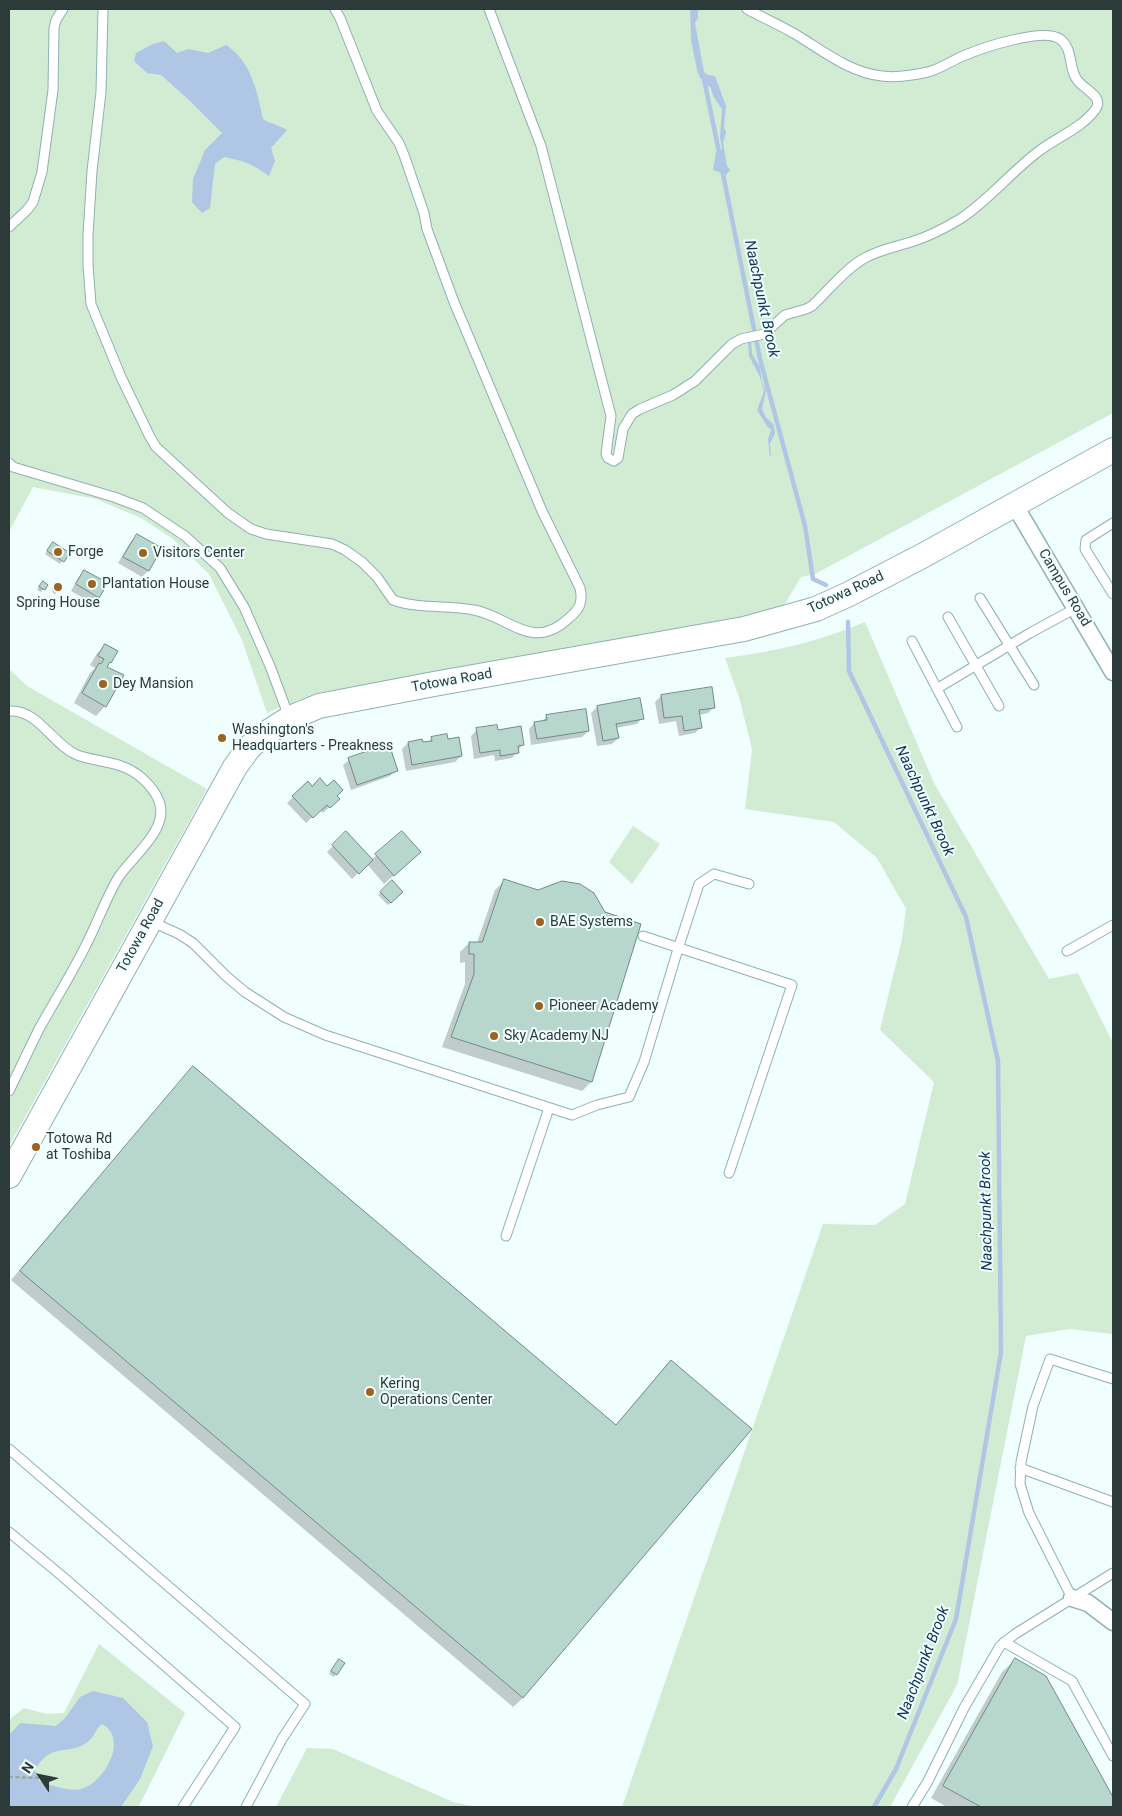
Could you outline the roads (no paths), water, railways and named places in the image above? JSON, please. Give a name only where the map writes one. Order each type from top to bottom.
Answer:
[{"type":"main road","name":"Totowa Road","points":[[9,1176],[236,767],[248,749],[259,738],[290,718],[319,706],[708,636],[807,613],[924,556],[1113,450]]},
{"type":"street","name":"Campus Road","points":[[1014,504],[1113,672]]},
{"type":"street","points":[[1072,1598],[1088,1603],[1113,1622]]},
{"type":"lane","points":[[9,227],[33,202],[42,172],[53,90],[54,28],[56,20],[63,9]]},
{"type":"lane","points":[[103,9],[101,92],[92,171],[88,235],[91,304],[121,378],[156,447],[228,513],[250,529],[266,534],[332,544],[345,550],[362,562],[377,577],[393,600],[476,610],[524,632],[538,633],[552,630],[564,623],[580,606],[582,599],[580,588],[542,512],[454,302],[427,229],[424,213],[399,143],[377,111],[335,9]]},
{"type":"lane","points":[[490,9],[541,146],[611,416],[606,454],[608,458],[614,461],[618,458],[623,429],[632,414],[673,395],[695,381],[732,344],[761,334],[785,315],[812,306],[848,270],[863,259],[927,236],[960,219],[974,209],[1039,151],[1086,119],[1098,106],[1098,100],[1074,74],[1069,52],[1064,44],[1060,39],[1052,36],[1027,37],[985,47],[928,72],[882,76],[852,68],[788,30],[747,9]]},
{"type":"lane","points":[[9,463],[14,467],[114,497],[143,508],[185,536],[220,568],[244,607],[290,718]]},
{"type":"lane","points":[[1113,523],[1086,540],[1085,549],[1109,577],[1113,594]]},
{"type":"lane","points":[[980,598],[1034,685]]},
{"type":"lane","points":[[938,688],[1010,644],[1076,608]]},
{"type":"lane","points":[[948,617],[999,706]]},
{"type":"lane","points":[[912,641],[957,727]]},
{"type":"lane","points":[[9,711],[24,713],[77,755],[129,769],[150,786],[159,802],[160,809],[159,819],[152,837],[123,871],[112,888],[86,946],[9,1090]]},
{"type":"lane","points":[[150,921],[179,934],[193,944],[245,992],[284,1017],[325,1035],[572,1115],[597,1105],[629,1097],[644,1062],[699,884],[714,874],[749,884]]},
{"type":"lane","points":[[1067,951],[1113,925]]},
{"type":"lane","points":[[643,936],[792,985],[730,1173]]},
{"type":"lane","points":[[506,1236],[549,1108]]},
{"type":"lane","points":[[1072,1598],[1029,1513],[1020,1484],[1020,1468],[1033,1406],[1050,1359],[1113,1379]]},
{"type":"lane","points":[[9,1449],[305,1704],[282,1739],[246,1807]]},
{"type":"lane","points":[[1020,1468],[1113,1502]]},
{"type":"lane","points":[[9,1532],[234,1727],[183,1807]]},
{"type":"lane","points":[[914,1807],[928,1783],[964,1708],[1000,1646],[1113,1573]]},
{"type":"lane","points":[[1004,1642],[1072,1681],[1113,1756]]},
{"type":"water","points":[[690,9],[698,9],[698,18],[695,23],[704,72],[715,76],[726,106],[724,127],[726,133],[723,143],[727,166],[730,170],[726,175],[713,170],[716,152],[722,150],[720,137],[722,109],[713,96],[711,88],[700,78],[697,70],[691,40]]},
{"type":"water","points":[[164,41],[177,53],[188,49],[208,53],[226,45],[241,59],[252,77],[263,119],[287,130],[271,148],[275,161],[269,176],[253,166],[231,158],[224,157],[215,164],[210,208],[202,213],[192,202],[193,179],[205,150],[222,133],[161,75],[147,73],[134,61],[136,53],[153,44]]},
{"type":"water","points":[[751,339],[752,354],[760,367],[762,382],[766,391],[762,409],[765,416],[774,425],[775,433],[770,444],[770,457],[768,439],[771,430],[757,410],[764,391],[760,377],[749,356],[748,341]]},
{"type":"water","points":[[93,1691],[123,1698],[147,1722],[153,1746],[140,1779],[121,1807],[9,1807],[9,1735],[20,1723],[56,1726],[65,1718],[80,1697]],"holes":[[[102,1724],[110,1731],[114,1740],[113,1750],[105,1770],[98,1779],[76,1790],[60,1788],[39,1781],[35,1770],[48,1755],[83,1745],[90,1740]]]},
{"type":"waterway","name":"Naachpunkt Brook","points":[[704,79],[720,157]]},
{"type":"waterway","name":"Naachpunkt Brook","points":[[722,169],[760,359],[805,526],[813,579],[826,585]]},
{"type":"waterway","name":"Naachpunkt Brook","points":[[848,622],[849,671],[966,917],[998,1061],[1001,1352],[956,1619],[896,1769],[874,1807]]},
{"type":"place","name":"Forge","points":[[58,552]]},
{"type":"place","name":"Visitors Center","points":[[143,553]]},
{"type":"place","name":"Plantation House","points":[[92,584]]},
{"type":"place","name":"Spring House","points":[[58,587]]},
{"type":"place","name":"Dey Mansion","points":[[103,684]]},
{"type":"place","name":"Washington's Headquarters - Preakness","points":[[222,738]]},
{"type":"place","name":"BAE Systems","points":[[540,922]]},
{"type":"place","name":"Pioneer Academy","points":[[539,1006]]},
{"type":"place","name":"Sky Academy NJ","points":[[494,1036]]},
{"type":"place","name":"Totowa Rd at Toshiba","points":[[36,1147]]},
{"type":"place","name":"Kering Operations Center","points":[[370,1392]]}]
